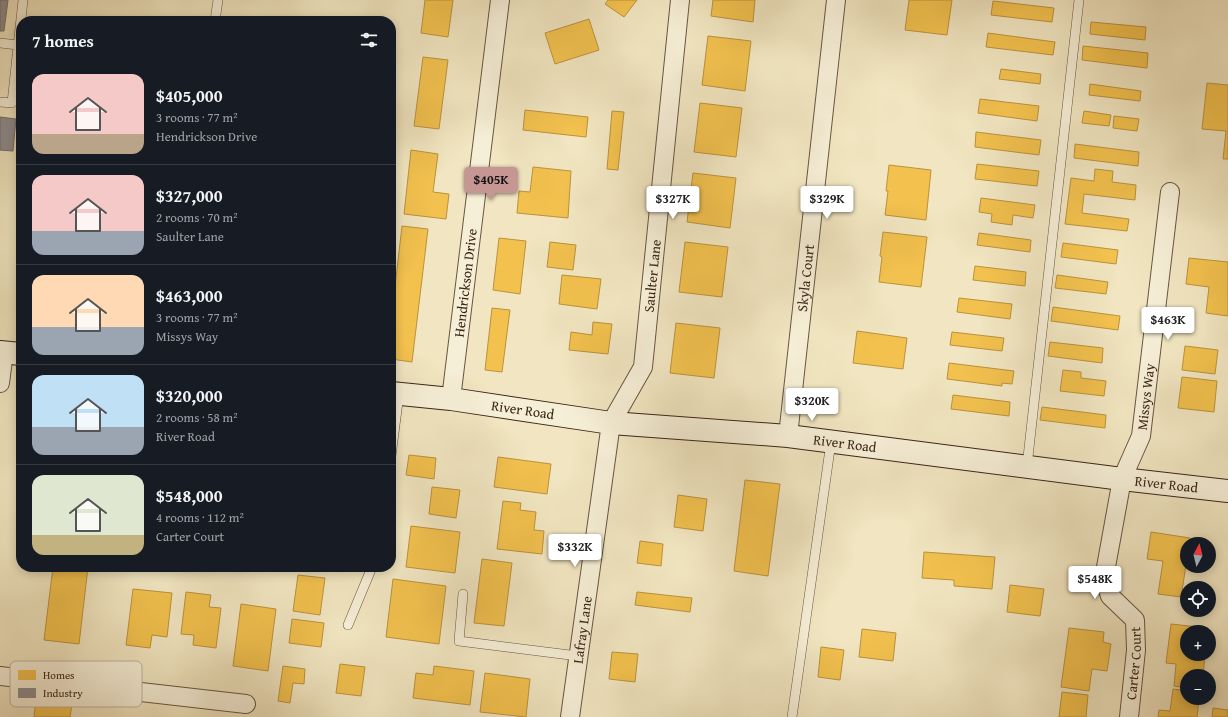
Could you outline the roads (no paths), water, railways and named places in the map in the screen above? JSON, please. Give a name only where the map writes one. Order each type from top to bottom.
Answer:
[{"type":"street","name":"Hendrickson Drive","points":[[451,399],[500,0]]},
{"type":"street","name":"Saulter Lane","points":[[611,423],[643,367],[680,0]]},
{"type":"street","name":"Skyla Court","points":[[788,436],[836,0]]},
{"type":"street","name":"Missys Way","points":[[1122,479],[1141,436],[1170,192]]},
{"type":"street","points":[[0,383],[8,352]]},
{"type":"street","name":"River Road","points":[[396,393],[451,399],[611,423],[788,436],[1122,479],[1228,491]]},
{"type":"street","name":"Lafray Lane","points":[[570,717],[611,423]]},
{"type":"street","name":"Carter Court","points":[[1122,479],[1104,578],[1110,596],[1134,620],[1136,650],[1129,717]]},
{"type":"street","points":[[0,676],[10,677]]},
{"type":"street","points":[[142,692],[246,704]]},
{"type":"lane","points":[[21,16],[23,0]]},
{"type":"lane","points":[[216,16],[218,0]]},
{"type":"lane","points":[[1027,466],[1079,0]]},
{"type":"lane","points":[[0,43],[16,45]]},
{"type":"lane","points":[[0,102],[12,103],[16,64]]},
{"type":"lane","points":[[792,717],[831,442]]},
{"type":"lane","points":[[348,625],[370,572]]},
{"type":"lane","points":[[463,594],[459,641],[578,656]]}]
